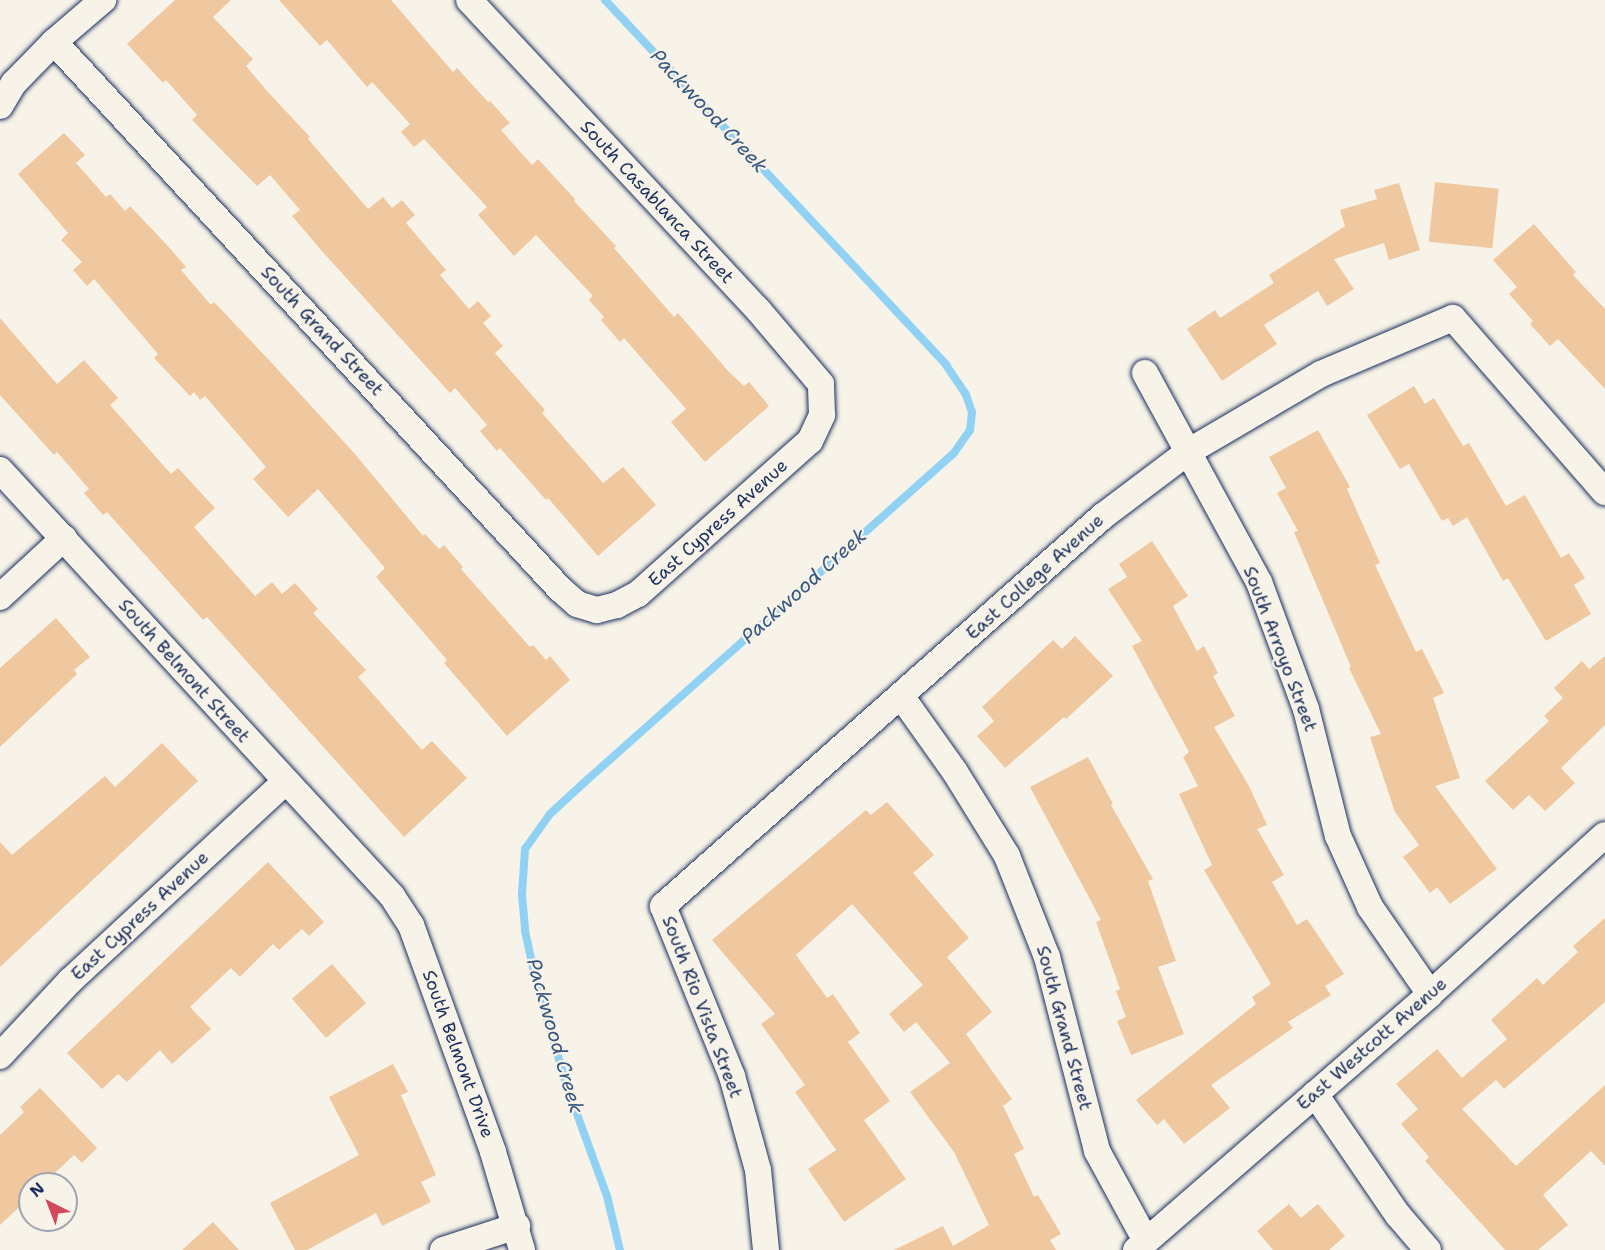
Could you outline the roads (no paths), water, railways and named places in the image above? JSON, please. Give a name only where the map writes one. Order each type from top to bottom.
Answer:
[{"type":"street","points":[[0,106],[14,83],[54,42],[103,0]]},
{"type":"street","name":"South Casablanca Street","points":[[469,0],[759,311],[821,384],[822,415]]},
{"type":"street","name":"South Grand Street","points":[[54,42],[560,589],[578,604],[597,610]]},
{"type":"street","name":"East College Avenue","points":[[663,906],[1103,516],[1188,452],[1321,374],[1453,318],[1605,492]]},
{"type":"street","name":"South Arroyo Street","points":[[1145,373],[1259,582],[1306,709],[1338,836],[1366,897],[1430,994]]},
{"type":"street","name":"East Cypress Avenue","points":[[597,610],[617,605],[638,594],[810,441],[822,415]]},
{"type":"street","name":"South Belmont Street","points":[[0,470],[285,782],[370,870]]},
{"type":"street","points":[[0,597],[64,538]]},
{"type":"street","name":"South Grand Street","points":[[901,696],[955,772],[1007,856],[1047,957],[1096,1150],[1141,1245]]},
{"type":"street","name":"East Cypress Avenue","points":[[0,1056],[70,981],[285,782]]},
{"type":"street","name":"East Westcott Avenue","points":[[1141,1245],[1430,994],[1605,835]]},
{"type":"street","name":"South Belmont Drive","points":[[370,870],[392,896],[411,925],[519,1238]]},
{"type":"street","name":"South Rio Vista Street","points":[[663,906],[732,1076],[758,1170],[766,1250]]},
{"type":"street","points":[[1315,1094],[1398,1215],[1428,1250]]},
{"type":"street","points":[[443,1250],[519,1238]]},
{"type":"waterway","name":"Packwood Creek","points":[[605,0],[946,365],[966,395],[972,412],[970,430],[954,453],[550,814],[525,849],[522,894],[525,931],[535,977],[566,1084],[607,1196],[620,1250]]}]
